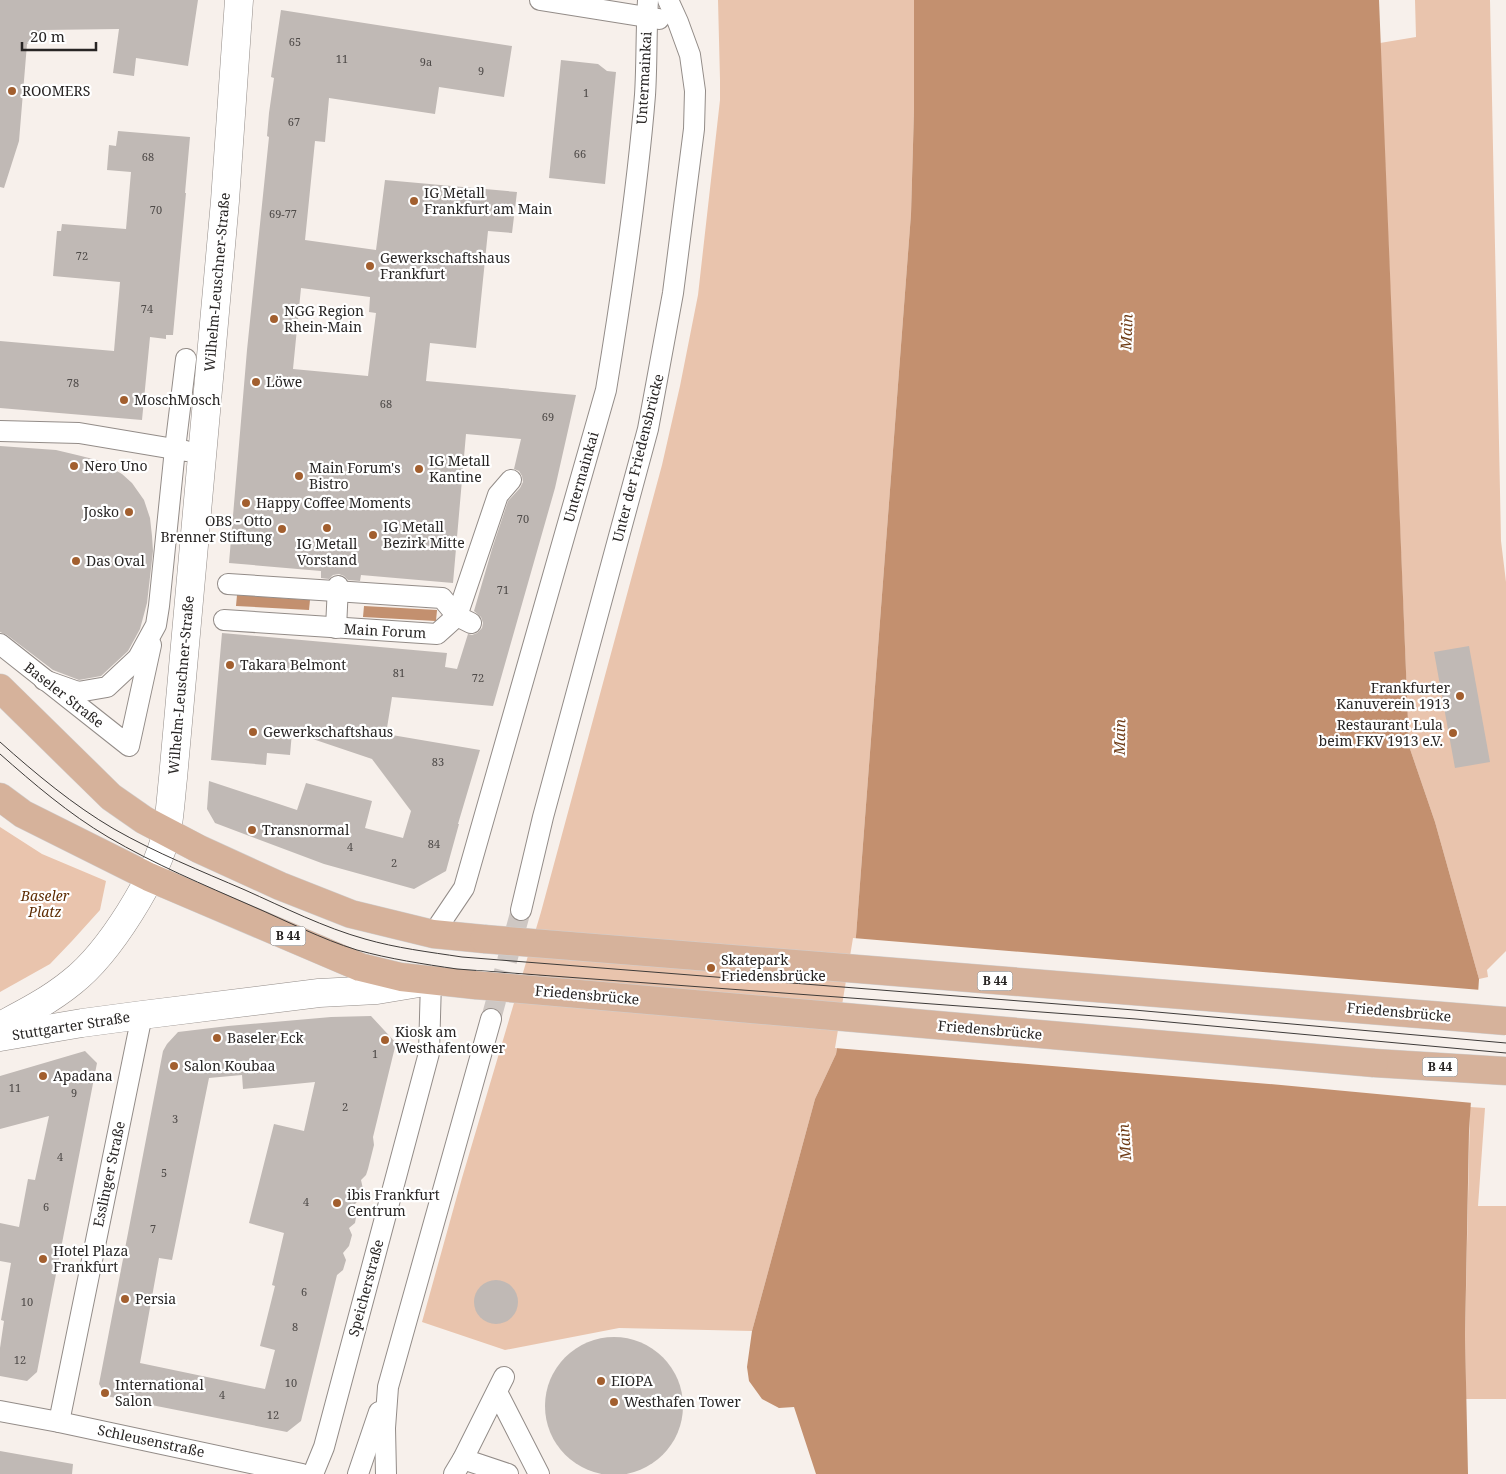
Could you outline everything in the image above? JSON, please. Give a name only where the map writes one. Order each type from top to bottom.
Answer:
[{"type":"main road","name":"Wilhelm-Leuschner-Straße","points":[[167,832],[174,778],[225,201],[239,0]]},
{"type":"main road","name":"B 44","points":[[0,688],[111,797],[144,820],[199,849],[280,886],[342,910],[433,934]]},
{"type":"main road","name":"B 44","points":[[0,797],[23,814],[149,877],[360,967],[401,977],[431,981]]},
{"type":"main road","points":[[149,877],[167,832]]},
{"type":"main road","name":"Stuttgarter Straße","points":[[0,1026],[32,1009],[72,982],[98,958],[132,908],[149,877]]},
{"type":"main road","name":"Friedensbrücke","points":[[433,934],[1506,1021]]},
{"type":"main road","points":[[142,1015],[319,993],[377,990],[431,981]]},
{"type":"main road","name":"Friedensbrücke","points":[[431,981],[1374,1063],[1506,1071]]},
{"type":"main road","name":"Stuttgarter Straße","points":[[0,1037],[142,1015]]},
{"type":"street","points":[[540,0],[648,9],[678,22]]},
{"type":"street","name":"Unter der Friedensbrücke","points":[[521,910],[543,817],[648,429],[673,294],[694,129],[695,91],[690,55],[668,0]]},
{"type":"street","name":"Untermainkai","points":[[433,934],[464,888],[606,390],[634,196],[645,94],[648,9]]},
{"type":"street","name":"Wilhelm-Leuschner-Straße","points":[[128,746],[159,606],[181,450],[186,359]]},
{"type":"street","points":[[0,431],[79,433],[181,450]]},
{"type":"street","points":[[464,620],[467,584],[498,495],[511,480]]},
{"type":"street","points":[[228,584],[338,589],[442,598],[467,584]]},
{"type":"street","name":"Main Forum","points":[[336,628],[338,589]]},
{"type":"street","points":[[442,598],[464,620]]},
{"type":"street","name":"Main Forum","points":[[224,620],[437,634],[464,620]]},
{"type":"street","name":"Wilhelm-Leuschner-Straße","points":[[44,680],[78,692],[107,687],[138,658],[156,625]]},
{"type":"street","name":"Baseler Straße","points":[[0,644],[128,746]]},
{"type":"street","name":"Speicherstraße","points":[[313,1474],[324,1447],[428,1053],[431,981]]},
{"type":"street","name":"Esslinger Straße","points":[[59,1422],[142,1015]]},
{"type":"street","points":[[358,1474],[388,1387],[491,1019]]},
{"type":"street","points":[[508,1474],[459,1466],[501,1384],[538,1474]]},
{"type":"street","points":[[386,1474],[385,1428],[388,1387]]},
{"type":"street","name":"Schleusenstraße","points":[[0,1411],[302,1474]]},
{"type":"green space","points":[[718,0],[914,0],[914,110],[911,214],[856,936],[836,1054],[815,1099],[752,1331],[619,1328],[505,1350],[422,1322],[462,1178],[541,912],[662,465],[680,386],[698,295],[720,100]]},
{"type":"green space","points":[[1415,0],[1490,0],[1501,541],[1506,582],[1506,951],[1487,970],[1488,977],[1479,979],[1435,822],[1409,746],[1380,43],[1416,37]]},
{"type":"green space","name":"Baseler Platz","points":[[0,827],[42,854],[106,881],[100,910],[72,941],[50,964],[0,992]]},
{"type":"green space","points":[[1470,1107],[1485,1108],[1478,1206],[1506,1206],[1506,1399],[1466,1399],[1465,1337]]},
{"type":"water","name":"Main","points":[[914,0],[1379,0],[1409,746],[1435,822],[1479,979],[1469,1131],[1465,1337],[1468,1474],[816,1474],[794,1407],[779,1408],[762,1399],[749,1381],[747,1367],[752,1331],[815,1099],[836,1054],[856,936],[911,214],[914,110]]},
{"type":"water","points":[[237,595],[310,600],[309,610],[236,606]]},
{"type":"water","points":[[364,606],[437,610],[436,621],[363,617]]},
{"type":"pier","points":[[853,938],[1481,990],[1473,1103],[835,1048]]},
{"type":"building","points":[[0,0],[198,0],[188,66],[136,58],[134,76],[113,73],[119,29],[44,30],[27,44],[19,141],[4,188],[0,187]]},
{"type":"building","points":[[281,10],[512,46],[504,97],[439,87],[435,114],[329,98],[325,142],[315,141],[305,240],[376,250],[385,180],[517,192],[512,233],[488,231],[476,348],[430,343],[426,381],[576,395],[555,488],[493,706],[392,697],[386,734],[480,750],[446,871],[414,889],[324,864],[215,823],[207,809],[209,781],[297,810],[306,783],[372,801],[365,828],[403,838],[411,811],[372,759],[292,732],[290,755],[267,753],[266,765],[211,760],[222,633],[447,653],[445,667],[457,669],[468,634],[477,633],[482,628],[481,617],[474,611],[508,501],[523,482],[519,471],[514,469],[521,439],[466,434],[453,583],[361,575],[360,581],[348,580],[339,574],[333,575],[329,579],[321,578],[321,571],[229,563],[247,350],[269,137],[267,136],[274,78],[271,77]],"holes":[[[301,288],[370,297],[369,312],[376,313],[368,376],[293,369]]]},
{"type":"building","points":[[561,60],[598,64],[607,71],[616,72],[605,184],[549,178]]},
{"type":"building","points":[[118,131],[190,137],[173,335],[166,335],[166,339],[150,337],[142,420],[0,408],[0,341],[114,351],[120,282],[53,276],[57,231],[61,231],[62,224],[126,229],[131,172],[107,170],[109,145],[116,146]]},
{"type":"building","name":"Das Oval","points":[[0,446],[56,450],[97,460],[122,474],[132,483],[144,500],[150,518],[153,551],[147,603],[140,629],[128,651],[101,676],[79,680],[53,670],[7,635],[0,632]]},
{"type":"building","name":"Frankfurter Kanuverein 1913","points":[[1469,646],[1490,762],[1455,768],[1434,652]]},
{"type":"building","points":[[371,1016],[396,1043],[373,1137],[374,1145],[368,1169],[366,1175],[361,1180],[363,1189],[360,1199],[355,1204],[357,1212],[355,1223],[349,1228],[352,1235],[349,1246],[343,1253],[346,1260],[343,1270],[337,1275],[301,1421],[287,1432],[106,1396],[99,1384],[163,1051],[167,1044],[178,1032],[331,1017]],"holes":[[[242,1075],[243,1089],[315,1082],[304,1131],[274,1124],[249,1223],[284,1233],[272,1285],[275,1286],[260,1346],[275,1350],[265,1389],[140,1363],[159,1258],[172,1260],[209,1078]]]},
{"type":"building","points":[[85,1051],[97,1063],[37,1372],[27,1381],[0,1376],[0,1348],[4,1321],[1,1320],[11,1263],[0,1261],[0,1223],[19,1227],[28,1179],[35,1180],[49,1116],[0,1129],[0,1076]]},
{"type":"building","points":[[500,1280],[512,1286],[517,1293],[517,1311],[512,1318],[505,1323],[492,1324],[484,1321],[477,1314],[474,1298],[477,1290],[484,1283]]},
{"type":"building","name":"Westhafen Tower","points":[[614,1337],[640,1342],[663,1357],[678,1380],[683,1406],[678,1432],[663,1455],[640,1470],[614,1475],[588,1470],[565,1455],[550,1432],[545,1406],[550,1380],[565,1357],[588,1342]]},
{"type":"building","points":[[0,1451],[73,1464],[72,1474],[0,1474]]},
{"type":"tunnel","points":[[491,1019],[521,910]]},
{"type":"tram line","points":[[0,742],[69,799],[99,820],[130,838],[319,923],[365,939],[401,947],[462,957],[1134,1010],[1506,1043]]},
{"type":"tram line","points":[[0,754],[79,819],[143,856],[330,941],[394,959],[457,969],[1136,1019],[1506,1053]]},
{"type":"place","name":"ROOMERS","points":[[12,91]]},
{"type":"place","name":"IG Metall Frankfurt am Main","points":[[414,201]]},
{"type":"place","name":"Gewerkschaftshaus Frankfurt","points":[[370,266]]},
{"type":"place","name":"NGG Region Rhein-Main","points":[[274,319]]},
{"type":"place","name":"Löwe","points":[[256,382]]},
{"type":"place","name":"MoschMosch","points":[[124,400]]},
{"type":"place","name":"Nero Uno","points":[[74,466]]},
{"type":"place","name":"IG Metall Kantine","points":[[419,469]]},
{"type":"place","name":"Main Forum's Bistro","points":[[299,476]]},
{"type":"place","name":"Happy Coffee Moments","points":[[246,503]]},
{"type":"place","name":"Josko","points":[[129,512]]},
{"type":"place","name":"IG Metall Vorstand","points":[[327,528]]},
{"type":"place","name":"OBS - Otto Brenner Stiftung","points":[[282,529]]},
{"type":"place","name":"IG Metall Bezirk Mitte","points":[[373,535]]},
{"type":"place","name":"Das Oval","points":[[76,561]]},
{"type":"place","name":"Takara Belmont","points":[[230,665]]},
{"type":"place","name":"Frankfurter Kanuverein 1913","points":[[1460,696]]},
{"type":"place","name":"Gewerkschaftshaus","points":[[253,732]]},
{"type":"place","name":"Restaurant Lula beim FKV 1913 e.V.","points":[[1453,733]]},
{"type":"place","name":"Transnormal","points":[[252,830]]},
{"type":"place","name":"Skatepark Friedensbrücke","points":[[711,968]]},
{"type":"place","name":"Baseler Eck","points":[[217,1038]]},
{"type":"place","name":"Kiosk am Westhafentower","points":[[385,1040]]},
{"type":"place","name":"Salon Koubaa","points":[[174,1066]]},
{"type":"place","name":"Apadana","points":[[43,1076]]},
{"type":"place","name":"ibis Frankfurt Centrum","points":[[337,1203]]},
{"type":"place","name":"Hotel Plaza Frankfurt","points":[[43,1259]]},
{"type":"place","name":"Persia","points":[[125,1299]]},
{"type":"place","name":"EIOPA","points":[[601,1381]]},
{"type":"place","name":"International Salon","points":[[105,1393]]},
{"type":"place","name":"Westhafen Tower","points":[[614,1402]]}]
